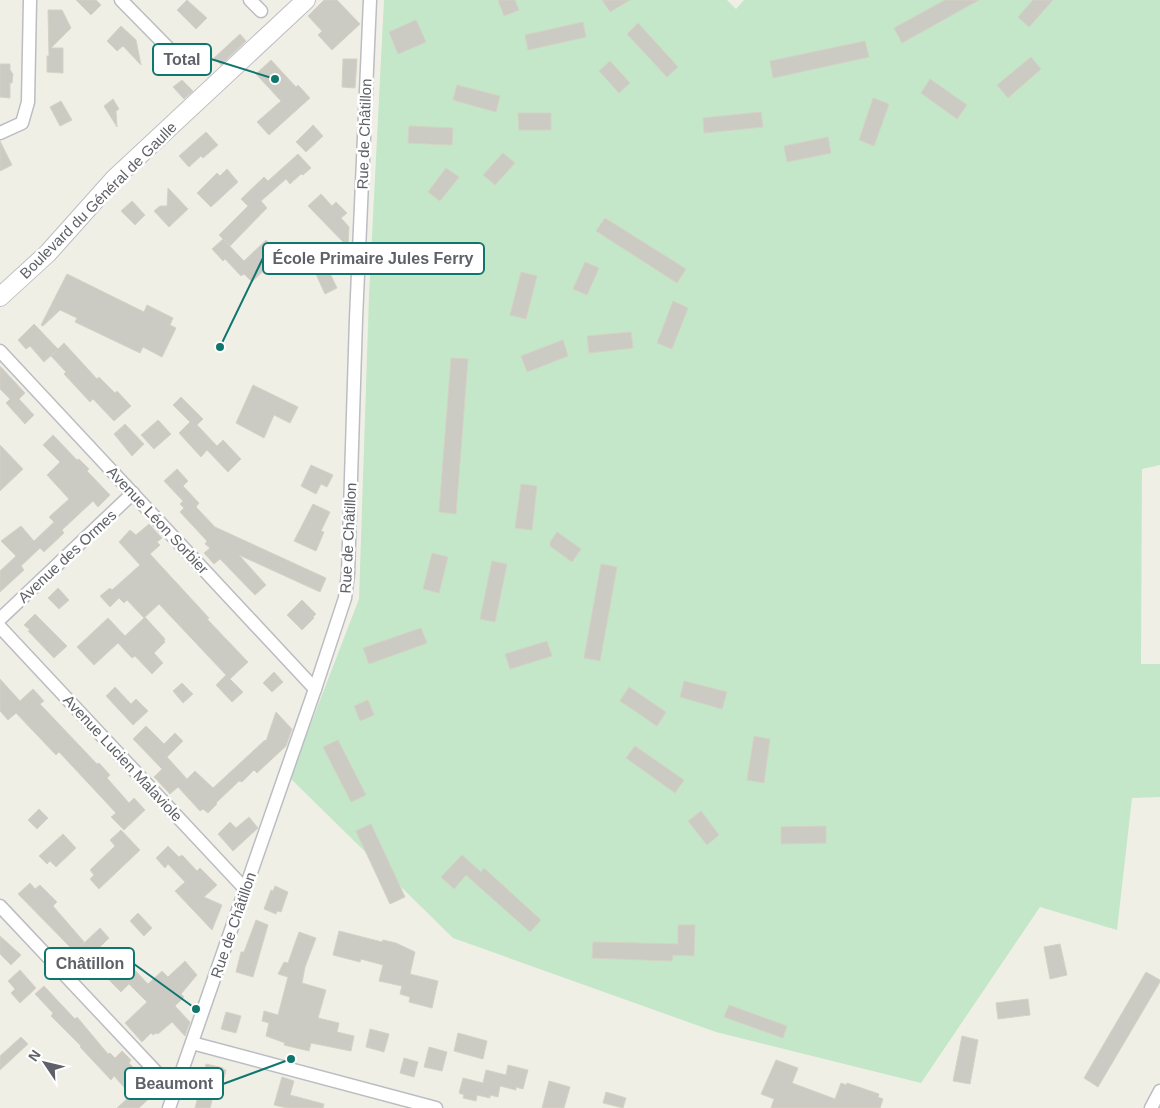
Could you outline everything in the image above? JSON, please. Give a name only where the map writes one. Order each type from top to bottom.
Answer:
[{"type":"main road","name":"Boulevard du Général de Gaulle","points":[[0,297],[48,253],[116,178],[306,0]]},
{"type":"street","points":[[0,133],[22,123],[28,102],[30,0]]},
{"type":"street","points":[[121,0],[184,64]]},
{"type":"street","points":[[250,0],[261,10]]},
{"type":"street","name":"Rue de Châtillon","points":[[169,1108],[345,598],[348,574],[356,309],[370,0]]},
{"type":"street","name":"Avenue Léon Sorbier","points":[[0,351],[315,689]]},
{"type":"street","name":"Avenue des Ormes","points":[[0,619],[133,493]]},
{"type":"street","name":"Avenue Lucien Malaviole","points":[[0,627],[245,890]]},
{"type":"street","points":[[0,906],[175,1092]]},
{"type":"street","points":[[192,1043],[427,1107]]},
{"type":"street","points":[[1151,1108],[1160,1092]]},
{"type":"green space","points":[[384,0],[727,0],[736,9],[744,0],[1160,0],[1160,465],[1142,469],[1141,664],[1160,664],[1160,797],[1132,798],[1117,930],[1040,907],[921,1083],[716,1032],[453,938],[290,778],[359,599],[369,296]]},
{"type":"building","points":[[76,0],[96,0],[101,5],[91,15]]},
{"type":"building","points":[[187,0],[207,18],[196,29],[177,10]]},
{"type":"building","points":[[324,0],[337,0],[360,24],[332,50],[318,35],[322,31],[308,16]]},
{"type":"building","points":[[498,0],[515,0],[519,10],[504,16]]},
{"type":"building","points":[[602,0],[630,0],[610,12]]},
{"type":"building","points":[[945,0],[979,0],[902,43],[894,28]]},
{"type":"building","points":[[1033,0],[1053,0],[1029,27],[1018,17]]},
{"type":"building","points":[[48,10],[62,10],[71,28],[51,48],[63,48],[63,73],[47,72],[47,56],[49,56]]},
{"type":"building","points":[[416,20],[426,42],[398,54],[389,32]]},
{"type":"building","points":[[583,22],[586,37],[528,50],[525,35]]},
{"type":"building","points":[[638,23],[678,67],[667,77],[627,34]]},
{"type":"building","points":[[121,26],[136,40],[141,65],[123,46],[117,51],[107,41]]},
{"type":"building","points":[[240,34],[246,41],[221,65],[214,58]]},
{"type":"building","points":[[865,41],[869,57],[773,78],[770,61]]},
{"type":"building","points":[[1031,57],[1041,69],[1008,98],[997,85]]},
{"type":"building","points":[[343,59],[357,59],[355,88],[342,87]]},
{"type":"building","points":[[271,60],[296,87],[298,85],[310,98],[269,135],[257,122],[281,101],[256,74]]},
{"type":"building","points":[[610,61],[630,83],[619,93],[599,71]]},
{"type":"building","points":[[0,64],[10,64],[10,70],[13,74],[12,83],[10,83],[10,98],[0,97]]},
{"type":"building","points":[[930,79],[967,105],[957,119],[921,93]]},
{"type":"building","points":[[182,80],[193,91],[184,99],[173,87]]},
{"type":"building","points":[[457,85],[500,96],[496,112],[453,100]]},
{"type":"building","points":[[873,98],[889,104],[874,146],[859,140]]},
{"type":"building","points":[[113,99],[119,109],[116,111],[117,127],[104,106]]},
{"type":"building","points":[[61,101],[72,120],[60,126],[50,107]]},
{"type":"building","points":[[761,112],[763,127],[704,133],[703,118]]},
{"type":"building","points":[[518,113],[551,113],[551,130],[519,130]]},
{"type":"building","points":[[313,125],[323,136],[306,152],[296,142]]},
{"type":"building","points":[[409,126],[453,128],[452,145],[408,143]]},
{"type":"building","points":[[206,132],[218,145],[203,158],[201,156],[189,167],[179,156]]},
{"type":"building","points":[[828,137],[831,153],[787,162],[784,146]]},
{"type":"building","points":[[0,141],[12,165],[0,171]]},
{"type":"building","points":[[503,153],[515,163],[495,185],[483,175]]},
{"type":"building","points":[[298,154],[311,168],[290,184],[286,179],[261,201],[267,208],[230,246],[219,235],[248,206],[241,199],[264,177],[268,181]]},
{"type":"building","points":[[446,168],[459,177],[440,201],[428,192]]},
{"type":"building","points":[[227,169],[238,182],[211,207],[197,193],[217,173],[220,176]]},
{"type":"building","points":[[168,188],[188,209],[169,227],[154,211],[160,206],[167,206]]},
{"type":"building","points":[[321,194],[332,206],[336,202],[347,213],[341,218],[349,227],[348,247],[308,206]]},
{"type":"building","points":[[132,201],[145,215],[135,225],[121,211]]},
{"type":"building","points":[[605,218],[686,269],[677,283],[596,231]]},
{"type":"building","points":[[223,239],[244,261],[266,240],[280,255],[252,282],[244,274],[241,276],[225,259],[223,261],[212,249]]},
{"type":"building","points":[[585,262],[599,268],[587,295],[573,289]]},
{"type":"building","points":[[325,263],[337,288],[325,294],[315,272]]},
{"type":"building","points":[[521,272],[537,276],[526,319],[510,315]]},
{"type":"building","points":[[67,274],[144,312],[147,305],[173,318],[170,325],[176,328],[162,357],[143,347],[140,353],[75,322],[77,318],[60,310],[43,326],[41,325]]},
{"type":"building","points":[[673,301],[688,308],[672,349],[657,343]]},
{"type":"building","points":[[34,324],[58,349],[64,343],[97,379],[99,377],[115,393],[117,391],[131,406],[114,421],[93,399],[90,402],[64,374],[66,372],[51,356],[57,350],[44,362],[30,346],[26,349],[18,340]]},
{"type":"building","points":[[631,332],[633,348],[589,353],[587,336]]},
{"type":"building","points":[[563,340],[568,356],[527,372],[521,356]]},
{"type":"building","points":[[451,358],[468,359],[456,514],[439,512]]},
{"type":"building","points":[[0,366],[25,393],[19,399],[34,415],[25,424],[6,403],[10,399],[0,389]]},
{"type":"building","points":[[253,385],[298,407],[290,423],[274,415],[264,438],[236,423]]},
{"type":"building","points":[[181,397],[203,419],[197,425],[217,446],[223,440],[241,459],[228,472],[207,450],[201,457],[179,433],[190,422],[173,405]]},
{"type":"building","points":[[158,420],[171,434],[154,449],[141,435]]},
{"type":"building","points":[[125,424],[144,444],[132,456],[114,434]]},
{"type":"building","points":[[53,435],[77,460],[79,459],[89,469],[87,471],[110,495],[98,507],[93,501],[62,530],[64,533],[44,552],[40,548],[21,566],[24,570],[0,592],[0,571],[16,556],[1,541],[21,526],[34,541],[54,522],[49,517],[69,499],[47,475],[60,462],[43,445]]},
{"type":"building","points":[[0,445],[23,469],[0,491]]},
{"type":"building","points":[[311,465],[333,475],[327,487],[321,484],[316,494],[301,486]]},
{"type":"building","points":[[177,469],[188,481],[183,486],[199,503],[196,507],[215,527],[326,578],[320,592],[239,555],[266,585],[255,595],[220,559],[214,564],[204,553],[210,548],[205,544],[207,541],[180,512],[184,508],[180,504],[183,501],[164,481]]},
{"type":"building","points":[[521,484],[537,486],[532,530],[515,528]]},
{"type":"building","points":[[313,504],[330,512],[321,531],[324,532],[316,551],[294,541]]},
{"type":"building","points":[[149,524],[162,538],[157,542],[160,545],[150,554],[248,662],[230,679],[243,692],[232,702],[216,685],[226,675],[159,604],[144,618],[127,600],[124,603],[119,598],[110,607],[100,596],[110,588],[112,590],[140,565],[119,542],[130,530],[136,535]]},
{"type":"building","points":[[557,532],[581,549],[572,562],[550,546],[550,542]]},
{"type":"building","points":[[432,553],[448,557],[439,593],[423,589]]},
{"type":"building","points":[[492,561],[507,564],[495,622],[480,619]]},
{"type":"building","points":[[601,564],[617,567],[600,661],[584,658]]},
{"type":"building","points":[[58,588],[69,600],[59,609],[48,598]]},
{"type":"building","points":[[302,600],[316,614],[302,630],[287,615]]},
{"type":"building","points":[[35,614],[67,646],[54,658],[24,625]]},
{"type":"building","points":[[145,617],[165,639],[165,642],[154,653],[163,663],[152,674],[135,656],[132,658],[118,643],[94,665],[77,647],[108,618],[125,636]]},
{"type":"building","points":[[421,628],[427,643],[369,664],[363,648]]},
{"type":"building","points":[[547,641],[552,656],[510,669],[505,654]]},
{"type":"building","points":[[274,672],[283,682],[272,692],[263,683]]},
{"type":"building","points":[[0,679],[20,701],[33,689],[44,701],[40,704],[97,764],[99,763],[110,775],[107,778],[129,803],[134,798],[145,810],[124,830],[111,817],[116,813],[59,752],[56,755],[16,713],[8,720],[0,711]]},
{"type":"building","points":[[684,681],[727,692],[722,709],[680,697]]},
{"type":"building","points":[[182,683],[193,694],[183,703],[173,691]]},
{"type":"building","points":[[115,687],[131,704],[136,699],[148,711],[133,725],[106,696]]},
{"type":"building","points":[[629,687],[666,712],[657,726],[620,701]]},
{"type":"building","points":[[368,700],[374,715],[360,721],[354,706]]},
{"type":"building","points":[[276,712],[292,729],[286,746],[257,773],[254,770],[242,782],[239,781],[208,813],[203,809],[200,811],[178,787],[170,794],[154,777],[162,769],[133,739],[146,726],[164,744],[175,733],[183,741],[167,757],[187,779],[195,771],[213,788],[266,741]]},
{"type":"building","points":[[754,736],[770,739],[764,783],[747,780]]},
{"type":"building","points":[[338,740],[366,795],[351,802],[323,747]]},
{"type":"building","points":[[635,746],[684,780],[675,793],[626,758]]},
{"type":"building","points":[[39,809],[48,818],[37,829],[28,820]]},
{"type":"building","points":[[701,811],[719,835],[707,845],[688,821]]},
{"type":"building","points":[[249,817],[258,828],[233,851],[218,834],[230,822],[236,828]]},
{"type":"building","points":[[371,824],[405,897],[390,904],[356,831]]},
{"type":"building","points":[[826,826],[826,843],[781,844],[781,827]]},
{"type":"building","points":[[121,830],[140,850],[99,889],[90,879],[94,875],[90,870],[115,846],[110,840]]},
{"type":"building","points":[[63,834],[76,848],[56,867],[50,861],[47,864],[39,856]]},
{"type":"building","points":[[168,846],[179,857],[182,855],[197,871],[200,868],[217,885],[204,897],[222,905],[212,930],[175,891],[185,882],[168,864],[165,868],[156,858]]},
{"type":"building","points":[[462,855],[481,872],[484,868],[541,920],[530,932],[466,875],[454,889],[441,877]]},
{"type":"building","points":[[30,883],[35,889],[40,885],[57,902],[53,906],[85,943],[100,928],[109,938],[95,952],[93,950],[86,956],[79,949],[75,952],[18,894]]},
{"type":"building","points":[[275,886],[288,892],[281,912],[277,911],[276,914],[264,909],[271,890],[273,891]]},
{"type":"building","points":[[138,913],[152,928],[144,936],[130,921]]},
{"type":"building","points":[[256,920],[268,925],[253,977],[236,972],[241,952],[244,952]]},
{"type":"building","points":[[678,925],[695,925],[694,956],[673,955],[672,961],[592,958],[593,942],[678,944]]},
{"type":"building","points":[[339,931],[382,942],[383,940],[396,943],[415,952],[410,974],[438,981],[432,1008],[409,1002],[410,997],[400,994],[402,986],[379,981],[383,965],[361,959],[360,962],[333,955]]},
{"type":"building","points":[[299,932],[316,938],[305,967],[302,983],[326,990],[318,1018],[339,1023],[337,1032],[354,1036],[351,1051],[311,1043],[309,1051],[284,1045],[285,1043],[266,1036],[269,1023],[262,1021],[264,1011],[278,1015],[288,977],[278,974],[284,962],[288,963]]},
{"type":"building","points":[[0,936],[21,955],[11,965],[0,954]]},
{"type":"building","points":[[1060,944],[1067,975],[1050,979],[1044,947]]},
{"type":"building","points":[[118,961],[126,970],[131,966],[148,984],[162,971],[168,977],[185,961],[197,975],[181,994],[184,997],[175,1006],[190,1022],[185,1036],[172,1022],[158,1034],[153,1035],[151,1033],[142,1042],[125,1023],[147,1002],[129,984],[121,992],[106,977],[113,971],[110,968]]},
{"type":"building","points":[[20,970],[36,988],[20,1003],[11,993],[15,989],[8,981]]},
{"type":"building","points":[[1146,972],[1160,980],[1160,982],[1098,1087],[1084,1078]]},
{"type":"building","points":[[44,986],[75,1019],[77,1017],[108,1054],[110,1053],[115,1058],[122,1051],[131,1060],[129,1063],[157,1091],[139,1108],[117,1108],[131,1095],[114,1076],[111,1080],[51,1016],[53,1013],[35,994]]},
{"type":"building","points":[[1028,999],[1030,1015],[998,1019],[996,1003]]},
{"type":"building","points":[[729,1005],[787,1026],[783,1038],[724,1017]]},
{"type":"building","points":[[226,1012],[241,1016],[236,1033],[221,1029]]},
{"type":"building","points":[[370,1029],[389,1034],[384,1052],[366,1047]]},
{"type":"building","points":[[458,1033],[487,1041],[483,1059],[454,1051]]},
{"type":"building","points":[[962,1036],[978,1040],[970,1084],[953,1081]]},
{"type":"building","points":[[21,1037],[28,1044],[0,1070],[0,1056]]},
{"type":"building","points":[[429,1047],[447,1052],[442,1071],[424,1067]]},
{"type":"building","points":[[404,1058],[418,1062],[414,1077],[400,1073]]},
{"type":"building","points":[[776,1060],[798,1068],[792,1083],[835,1099],[841,1083],[846,1085],[847,1083],[879,1094],[878,1097],[883,1099],[880,1108],[771,1108],[774,1099],[761,1094]]},
{"type":"building","points":[[206,1064],[226,1070],[223,1082],[220,1080],[219,1083],[217,1082],[210,1108],[195,1108]]},
{"type":"building","points":[[508,1065],[528,1070],[523,1089],[516,1087],[516,1090],[500,1086],[498,1097],[490,1095],[490,1098],[477,1095],[476,1101],[463,1098],[464,1095],[459,1093],[463,1078],[483,1083],[486,1070],[506,1075]]},
{"type":"building","points":[[282,1077],[294,1081],[290,1095],[324,1104],[323,1108],[287,1108],[274,1105]]},
{"type":"building","points":[[549,1081],[570,1087],[564,1108],[542,1108]]},
{"type":"building","points":[[606,1092],[626,1098],[623,1108],[603,1103]]},
{"type":"place","name":"Total","points":[[275,79]]},
{"type":"place","name":"École Primaire Jules Ferry","points":[[220,347]]},
{"type":"place","name":"Châtillon","points":[[196,1009]]},
{"type":"place","name":"Beaumont","points":[[291,1059]]}]
